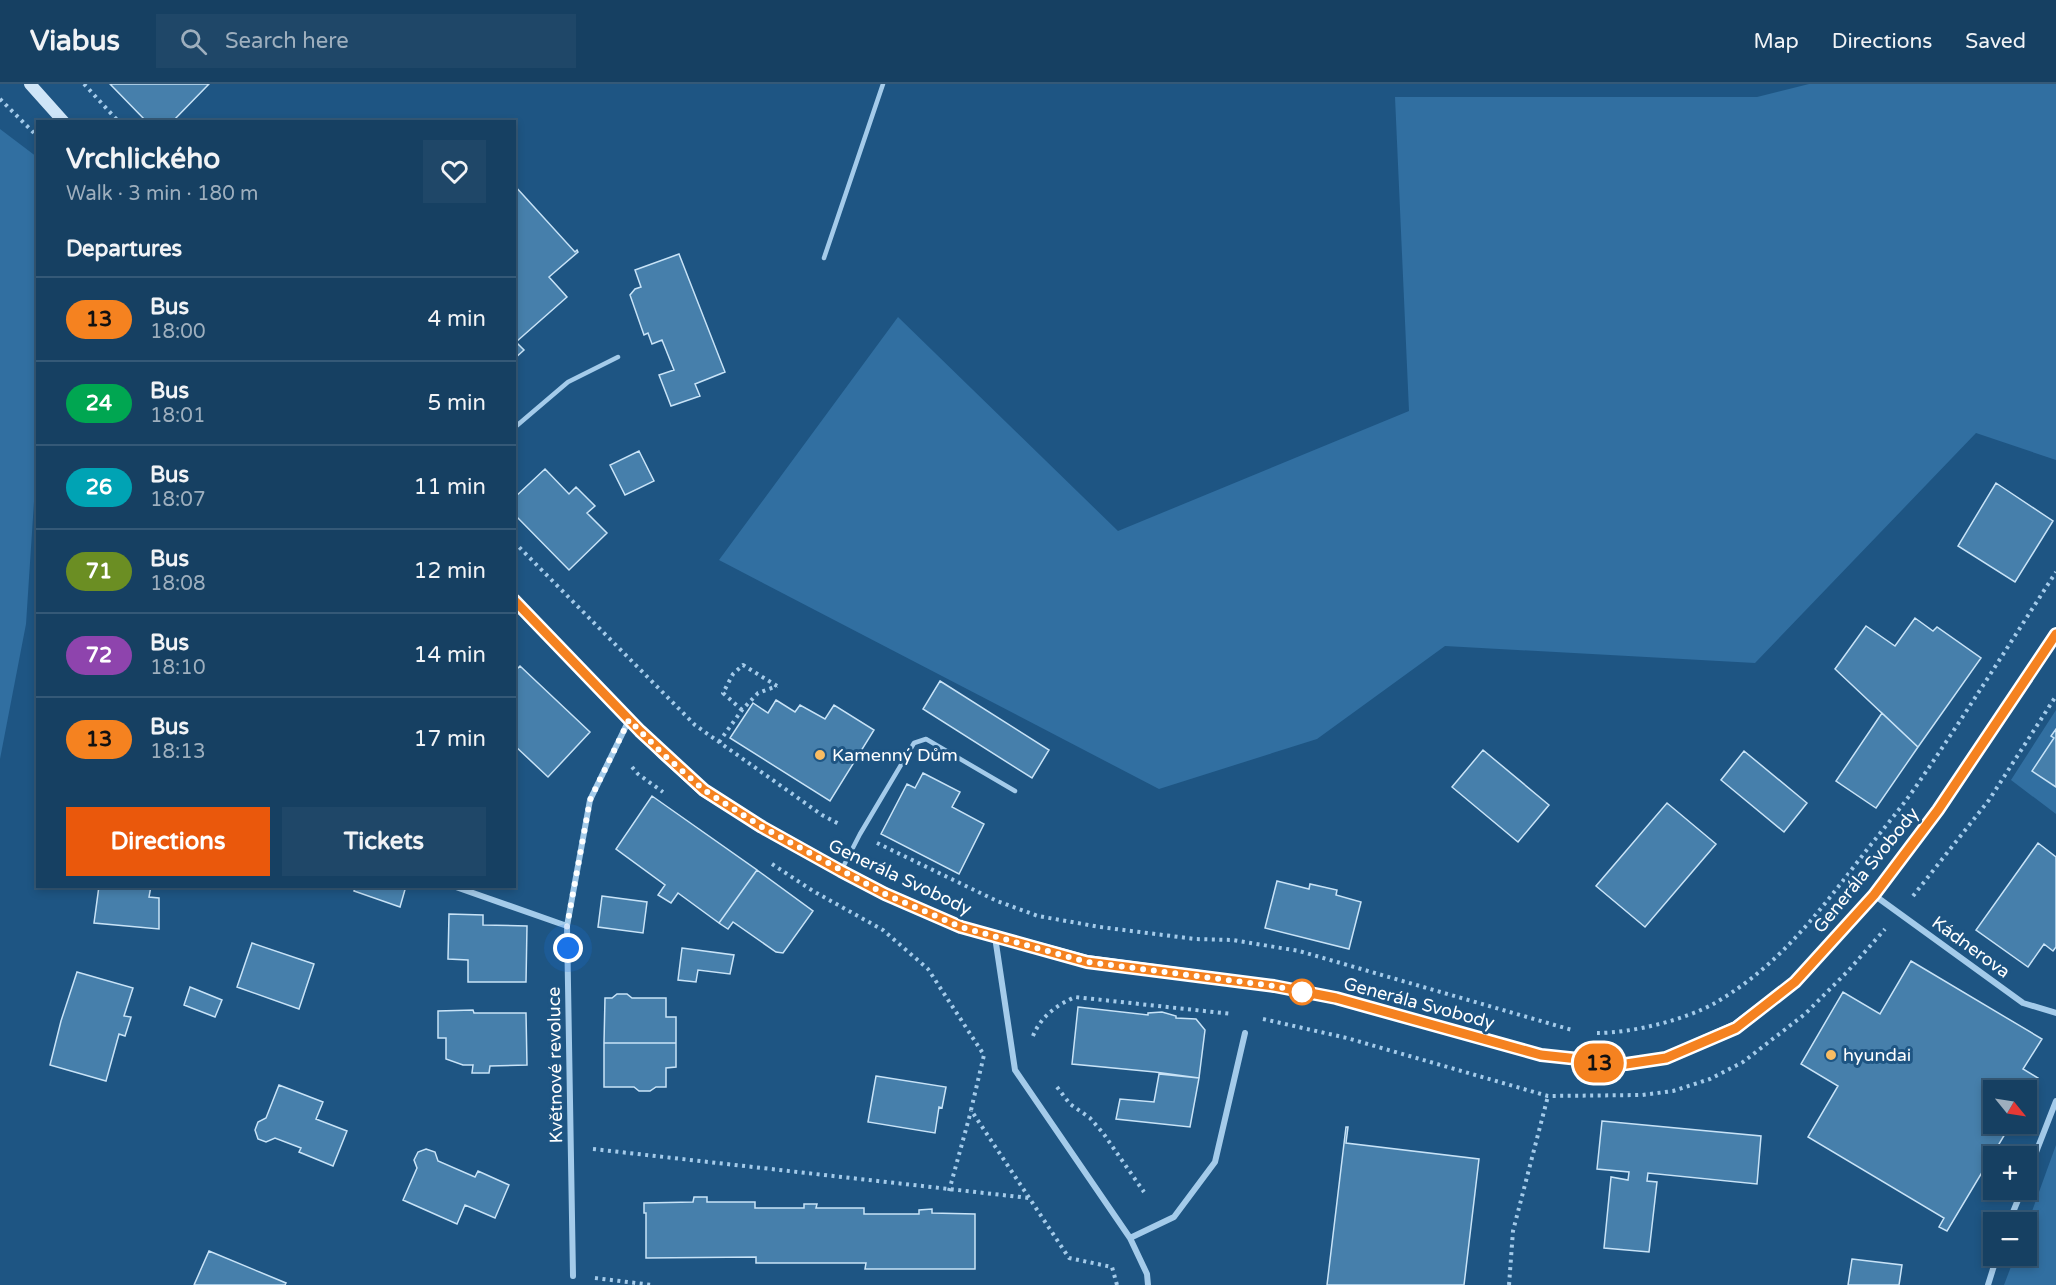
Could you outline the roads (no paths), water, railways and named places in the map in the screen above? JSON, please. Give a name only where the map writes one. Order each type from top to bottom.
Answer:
[{"type":"main road","points":[[30,84],[62,120]]},
{"type":"main road","name":"Generála Svobody","points":[[516,602],[663,754],[704,790],[762,827],[841,871],[885,894],[950,922],[1087,962],[1274,986],[1336,998],[1541,1055],[1626,1064],[1666,1058],[1736,1028],[1795,982],[1874,895],[1938,810],[2056,634]]},
{"type":"street","name":"Květnové revoluce","points":[[573,1276],[567,926],[590,800],[629,720]]},
{"type":"street","points":[[459,888],[567,926]]},
{"type":"street","name":"Kádnerova","points":[[1874,895],[2023,1003],[2056,1013]]},
{"type":"street","points":[[995,937],[1015,1070],[1130,1238],[1147,1274],[1148,1285]]},
{"type":"street","points":[[1130,1238],[1174,1217],[1215,1162],[1245,1033]]},
{"type":"street","points":[[2037,1150],[2056,1101]]},
{"type":"street","points":[[1988,1285],[1994,1266]]},
{"type":"lane","points":[[824,258],[883,84]]},
{"type":"lane","points":[[516,426],[568,382],[618,357]]},
{"type":"lane","points":[[841,871],[860,834],[914,743],[926,739],[1015,791]]},
{"type":"place","name":"Kamenný Dům","points":[[820,755]]},
{"type":"place","name":"hyundai","points":[[1831,1055]]}]
